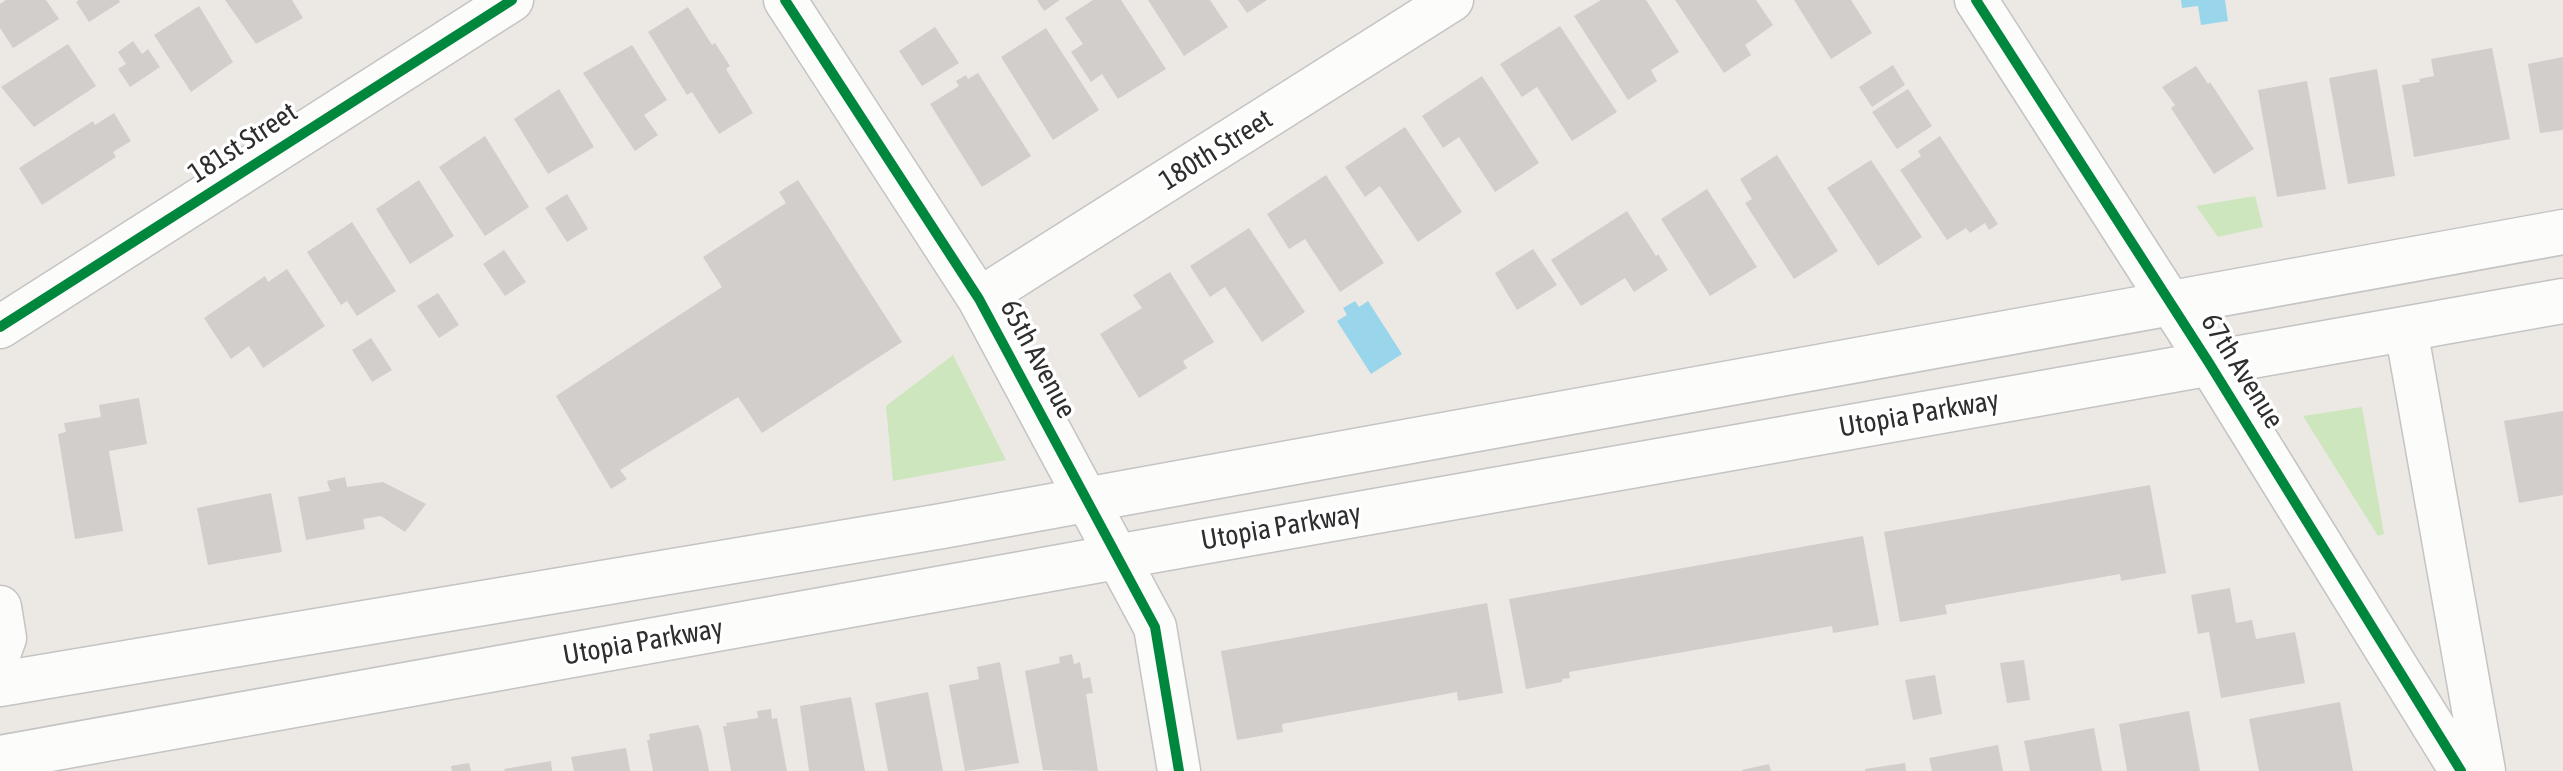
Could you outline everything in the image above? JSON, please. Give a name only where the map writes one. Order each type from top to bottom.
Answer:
[{"type":"main road","points":[[0,684],[942,526],[2563,232]]},
{"type":"main road","name":"Utopia Parkway","points":[[3,756],[2563,301]]},
{"type":"street","name":"181st Street","points":[[0,327],[512,0]]},
{"type":"street","name":"65th Avenue","points":[[785,0],[979,299],[1155,627],[1179,771]]},
{"type":"street","name":"180th Street","points":[[979,299],[1452,0]]},
{"type":"street","name":"67th Avenue","points":[[1976,0],[2209,363],[2461,771]]},
{"type":"street","points":[[2406,329],[2484,771]]},
{"type":"street","points":[[0,607],[5,638],[0,652]]},
{"type":"green space","points":[[2255,196],[2263,227],[2218,237],[2196,206]]},
{"type":"green space","points":[[953,355],[1006,460],[893,481],[886,406]]},
{"type":"green space","points":[[2362,407],[2384,534],[2378,536],[2303,416]]},
{"type":"water","points":[[2181,0],[2225,0],[2228,21],[2201,25],[2198,6],[2182,8]]},
{"type":"water","points":[[1355,301],[1359,307],[1368,301],[1402,354],[1371,374],[1337,321],[1347,315],[1343,308]]},
{"type":"building","points":[[6,0],[46,0],[59,19],[13,48],[0,28],[0,4]]},
{"type":"building","points":[[225,0],[292,0],[303,18],[256,44]]},
{"type":"building","points":[[1037,0],[1060,0],[1044,11]]},
{"type":"building","points":[[1093,0],[1121,0],[1166,69],[1118,99],[1102,74],[1091,82],[1071,52],[1083,44],[1065,18]]},
{"type":"building","points":[[1148,0],[1210,0],[1228,27],[1184,56]]},
{"type":"building","points":[[1238,0],[1267,0],[1247,13]]},
{"type":"building","points":[[1601,0],[1646,0],[1679,52],[1651,70],[1657,81],[1628,100],[1574,16]]},
{"type":"building","points":[[1675,0],[1756,0],[1773,25],[1745,45],[1751,55],[1724,73]]},
{"type":"building","points":[[1794,0],[1851,0],[1872,33],[1831,59]]},
{"type":"building","points":[[76,2],[120,2],[89,22]]},
{"type":"building","points":[[199,6],[233,62],[191,92],[154,35]]},
{"type":"building","points":[[688,7],[712,45],[715,43],[730,66],[726,69],[753,113],[719,134],[692,92],[687,95],[648,32]]},
{"type":"building","points":[[1560,26],[1617,112],[1572,141],[1537,87],[1522,97],[1500,64]]},
{"type":"building","points":[[935,27],[959,63],[922,86],[899,51]]},
{"type":"building","points":[[1046,28],[1099,110],[1053,140],[1001,57]]},
{"type":"building","points":[[133,41],[142,54],[148,49],[160,67],[130,87],[118,69],[126,64],[118,52]]},
{"type":"building","points":[[68,44],[96,86],[34,127],[1,87]]},
{"type":"building","points":[[632,45],[667,100],[644,115],[658,135],[635,151],[583,73]]},
{"type":"building","points":[[2492,48],[2510,139],[2414,157],[2402,85],[2434,76],[2431,59]]},
{"type":"building","points":[[2563,57],[2563,130],[2540,133],[2528,64]]},
{"type":"building","points":[[1893,65],[1905,85],[1872,107],[1859,87]]},
{"type":"building","points":[[2196,66],[2254,149],[2214,174],[2171,108],[2175,105],[2162,87]]},
{"type":"building","points":[[2377,69],[2395,176],[2348,184],[2329,78]]},
{"type":"building","points":[[978,73],[1031,156],[982,187],[930,104],[959,86],[956,81]]},
{"type":"building","points":[[1482,76],[1539,163],[1495,192],[1459,137],[1443,148],[1422,116]]},
{"type":"building","points":[[2307,81],[2326,189],[2277,197],[2258,90]]},
{"type":"building","points":[[559,89],[594,147],[548,174],[514,119]]},
{"type":"building","points":[[1908,89],[1932,126],[1897,149],[1872,112]]},
{"type":"building","points":[[114,113],[131,141],[113,152],[116,157],[42,205],[19,168],[93,121],[95,125]]},
{"type":"building","points":[[1405,127],[1462,212],[1418,242],[1380,186],[1365,197],[1345,167]]},
{"type":"building","points":[[485,136],[529,207],[485,236],[439,167]]},
{"type":"building","points":[[1940,136],[1998,224],[1989,230],[1985,223],[1970,233],[1966,228],[1947,240],[1900,170],[1921,156],[1918,151]]},
{"type":"building","points":[[1777,155],[1838,251],[1794,279],[1745,203],[1752,199],[1740,179]]},
{"type":"building","points":[[1871,160],[1922,237],[1878,266],[1827,188]]},
{"type":"building","points":[[1326,175],[1384,263],[1340,292],[1305,239],[1289,249],[1267,214]]},
{"type":"building","points":[[419,180],[454,236],[410,264],[376,209]]},
{"type":"building","points":[[798,180],[902,342],[762,433],[738,397],[620,470],[627,479],[611,489],[556,396],[722,287],[703,257],[786,203],[779,192]]},
{"type":"building","points":[[1707,189],[1757,267],[1710,296],[1661,219]]},
{"type":"building","points":[[567,194],[588,229],[567,242],[545,208]]},
{"type":"building","points":[[1627,211],[1668,270],[1634,292],[1625,278],[1581,306],[1551,260]]},
{"type":"building","points":[[352,222],[396,291],[357,316],[347,301],[341,305],[307,252]]},
{"type":"building","points":[[1249,228],[1305,312],[1262,342],[1225,287],[1210,297],[1190,266]]},
{"type":"building","points":[[1533,249],[1557,285],[1517,310],[1495,273]]},
{"type":"building","points":[[504,250],[526,282],[505,296],[483,264]]},
{"type":"building","points":[[287,269],[325,326],[263,368],[249,346],[231,359],[204,318],[265,276],[268,282]]},
{"type":"building","points":[[1170,272],[1214,342],[1183,361],[1187,368],[1139,398],[1100,334],[1142,308],[1133,295]]},
{"type":"building","points":[[438,293],[459,325],[439,338],[417,306]]},
{"type":"building","points":[[371,338],[392,370],[372,382],[352,350]]},
{"type":"building","points":[[139,398],[147,444],[109,451],[123,531],[75,539],[58,434],[66,432],[64,423],[101,417],[99,405]]},
{"type":"building","points":[[2563,411],[2563,495],[2519,503],[2504,421]]},
{"type":"building","points":[[345,477],[347,487],[383,482],[426,504],[405,532],[381,516],[363,519],[365,529],[306,540],[298,497],[330,491],[327,481]]},
{"type":"building","points":[[2150,485],[2166,573],[2121,581],[2120,574],[1945,605],[1947,614],[1900,622],[1884,532]]},
{"type":"building","points":[[271,493],[282,552],[208,565],[197,508]]},
{"type":"building","points":[[1863,536],[1879,625],[1833,633],[1832,626],[1569,672],[1570,678],[1562,679],[1562,682],[1526,689],[1509,599]]},
{"type":"building","points":[[2230,588],[2236,623],[2252,620],[2256,639],[2295,632],[2305,683],[2221,698],[2209,632],[2198,634],[2191,595]]},
{"type":"building","points":[[1487,603],[1503,693],[1458,701],[1457,692],[1282,724],[1283,732],[1237,740],[1221,651]]},
{"type":"building","points":[[1072,654],[1074,664],[1080,662],[1083,679],[1090,677],[1093,693],[1086,694],[1098,771],[1043,770],[1025,671],[1060,663],[1059,657]]},
{"type":"building","points":[[2024,660],[2030,700],[2007,703],[2000,663]]},
{"type":"building","points":[[1000,662],[1019,763],[965,771],[949,685],[979,679],[977,667]]},
{"type":"building","points":[[1935,675],[1942,714],[1913,720],[1905,680]]},
{"type":"building","points":[[928,692],[943,771],[888,771],[875,703]]},
{"type":"building","points":[[851,697],[865,771],[809,771],[800,706]]},
{"type":"building","points":[[2340,702],[2353,771],[2259,771],[2249,719]]},
{"type":"building","points":[[771,709],[772,719],[777,718],[787,771],[731,771],[723,726],[758,718],[757,711]]},
{"type":"building","points":[[2189,711],[2200,771],[2127,771],[2119,724]]},
{"type":"building","points":[[698,725],[709,771],[653,771],[647,740],[650,740],[649,734]]},
{"type":"building","points":[[2094,728],[2102,771],[2030,771],[2024,741]]},
{"type":"building","points":[[1998,745],[2003,771],[1932,771],[1929,758]]},
{"type":"building","points":[[626,748],[630,771],[574,771],[571,757]]},
{"type":"building","points":[[551,761],[552,771],[504,769]]},
{"type":"building","points":[[469,763],[471,771],[452,771],[451,766]]},
{"type":"building","points":[[1905,763],[1906,771],[1865,771],[1865,769]]},
{"type":"building","points":[[1769,764],[1771,771],[1742,771],[1742,770]]},
{"type":"cycle path","points":[[0,327],[512,0]]},
{"type":"cycle path","points":[[785,0],[979,299],[1155,627],[1179,771]]},
{"type":"cycle path","points":[[1976,0],[2209,363],[2461,771]]}]
